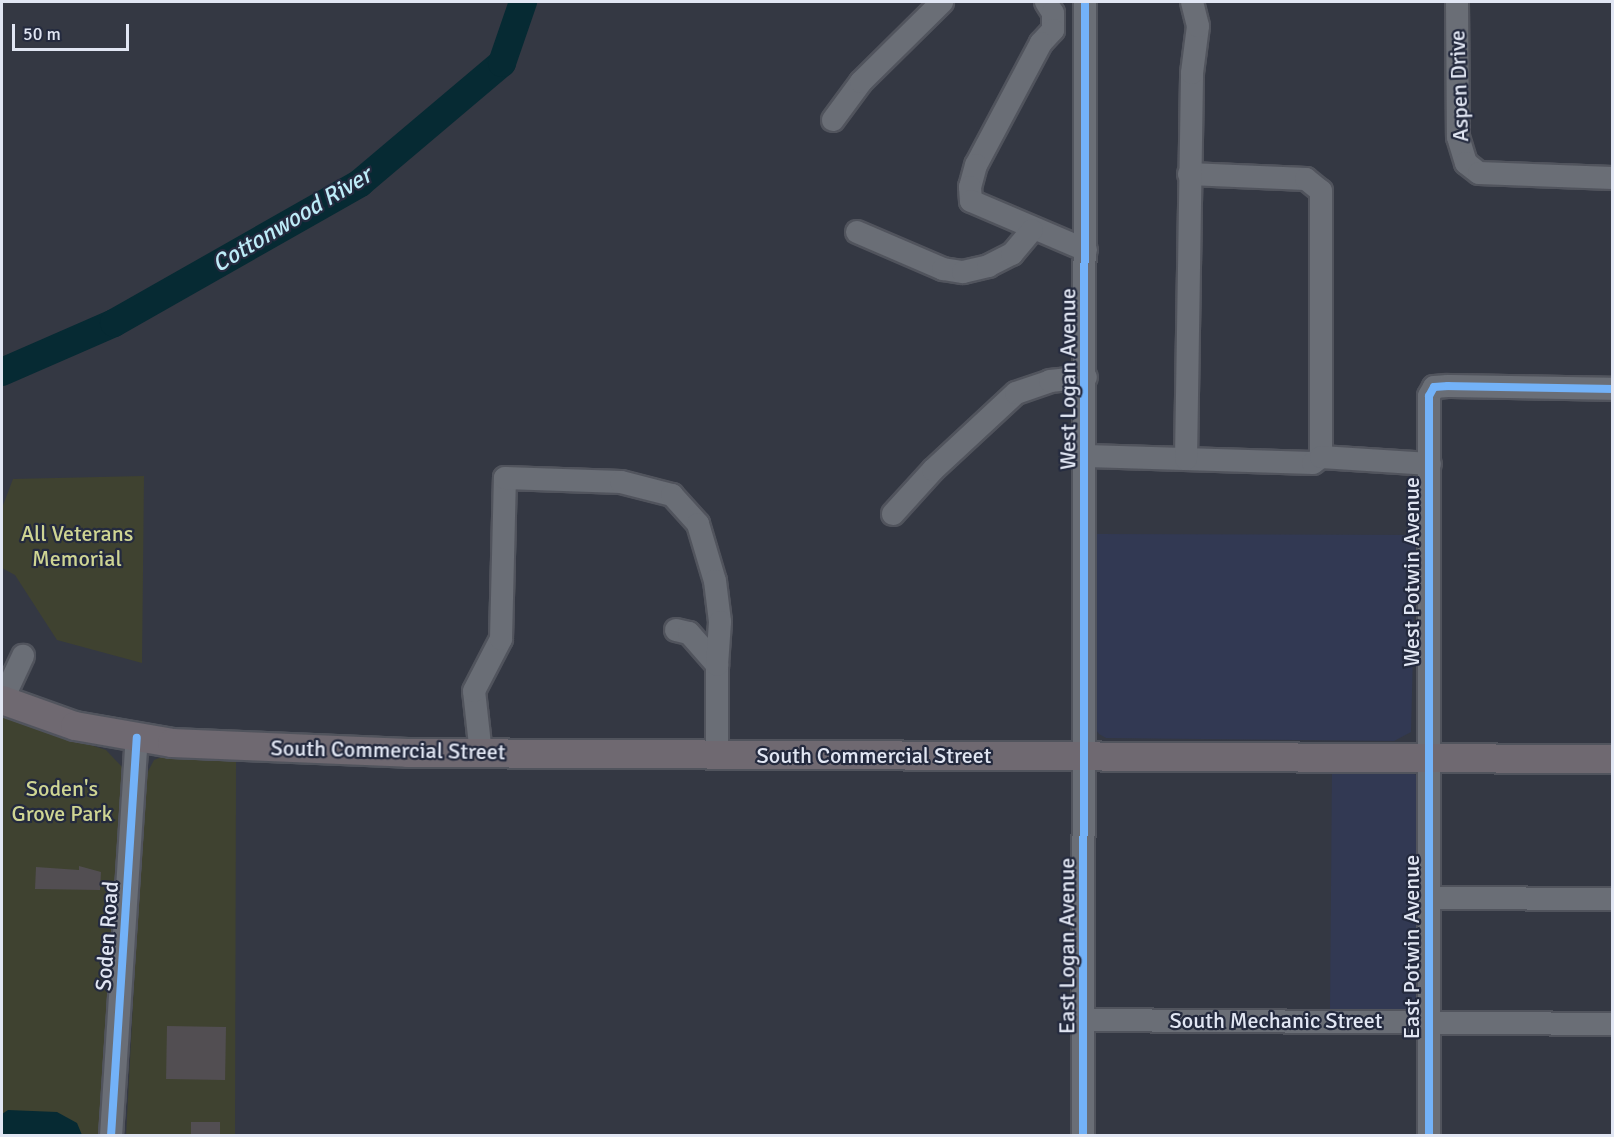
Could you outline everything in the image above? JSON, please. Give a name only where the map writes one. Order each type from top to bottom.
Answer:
[{"type":"main road","name":"South Commercial Street","points":[[2,700],[75,726],[172,743],[481,754],[1612,759]]},
{"type":"street","points":[[833,120],[861,82],[942,2]]},
{"type":"street","points":[[1046,2],[1053,13],[1053,30],[1041,43],[976,165],[970,187],[971,201],[1032,230],[1086,250]]},
{"type":"street","name":"West Logan Avenue","points":[[1085,2],[1086,757]]},
{"type":"street","points":[[1186,459],[1192,73],[1198,26],[1192,2]]},
{"type":"street","name":"Aspen Drive","points":[[1457,2],[1458,137],[1466,163],[1479,173],[1612,178]]},
{"type":"street","points":[[1053,30],[1085,35]]},
{"type":"street","points":[[1190,174],[1306,179],[1321,191],[1321,457]]},
{"type":"street","points":[[857,232],[943,269],[963,272],[988,266],[1012,254],[1032,230]]},
{"type":"street","points":[[893,514],[933,470],[1016,393],[1050,381],[1086,377]]},
{"type":"street","name":"West Potwin Avenue","points":[[1431,758],[1429,396],[1434,387],[1612,389]]},
{"type":"street","points":[[1087,456],[1313,463],[1321,457],[1430,464]]},
{"type":"street","points":[[481,754],[474,691],[501,639],[504,478],[621,482],[672,495],[698,524],[715,581],[720,622],[717,665],[717,755]]},
{"type":"street","points":[[676,630],[689,633],[717,665]]},
{"type":"street","points":[[2,700],[23,656]]},
{"type":"street","name":"Soden Road","points":[[111,1136],[137,738]]},
{"type":"street","name":"East Logan Avenue","points":[[1083,1136],[1086,757]]},
{"type":"street","name":"East Potwin Avenue","points":[[1429,1136],[1431,758]]},
{"type":"street","points":[[1430,898],[1612,899]]},
{"type":"street","name":"South Mechanic Street","points":[[1084,1020],[1612,1024]]},
{"type":"shaded area","points":[[1096,534],[1416,535],[1411,732],[1394,741],[1106,738],[1099,734],[1094,727]]},
{"type":"shaded area","points":[[1332,767],[1411,771],[1418,777],[1420,1002],[1407,1011],[1330,1011]]},
{"type":"shaded area","points":[[8,1110],[57,1112],[77,1123],[82,1135],[2,1135],[2,1114]]},
{"type":"green space","name":"All Veterans Memorial","points":[[144,476],[142,663],[57,640],[15,575],[2,568],[2,508],[13,479]]},
{"type":"green space","name":"Soden's Grove Park","points":[[2,716],[106,750],[122,767],[104,1135],[2,1136]]},
{"type":"green space","name":"Soden's Grove Park","points":[[170,754],[236,758],[235,1135],[126,1136],[145,777],[154,760]]},
{"type":"building","points":[[79,866],[101,872],[100,890],[35,889],[36,867],[79,870]]},
{"type":"building","points":[[167,1026],[226,1027],[225,1080],[166,1079]]},
{"type":"building","points":[[191,1122],[220,1122],[220,1136],[191,1136]]},
{"type":"waterway","name":"Cottonwood River","points":[[2,372],[114,323],[360,183],[502,63],[523,2]]},
{"type":"cycle path","points":[[1083,1136],[1085,2]]},
{"type":"cycle path","points":[[1429,1136],[1429,396],[1434,387],[1448,386],[1612,389]]},
{"type":"cycle path","points":[[111,1136],[137,738]]}]
